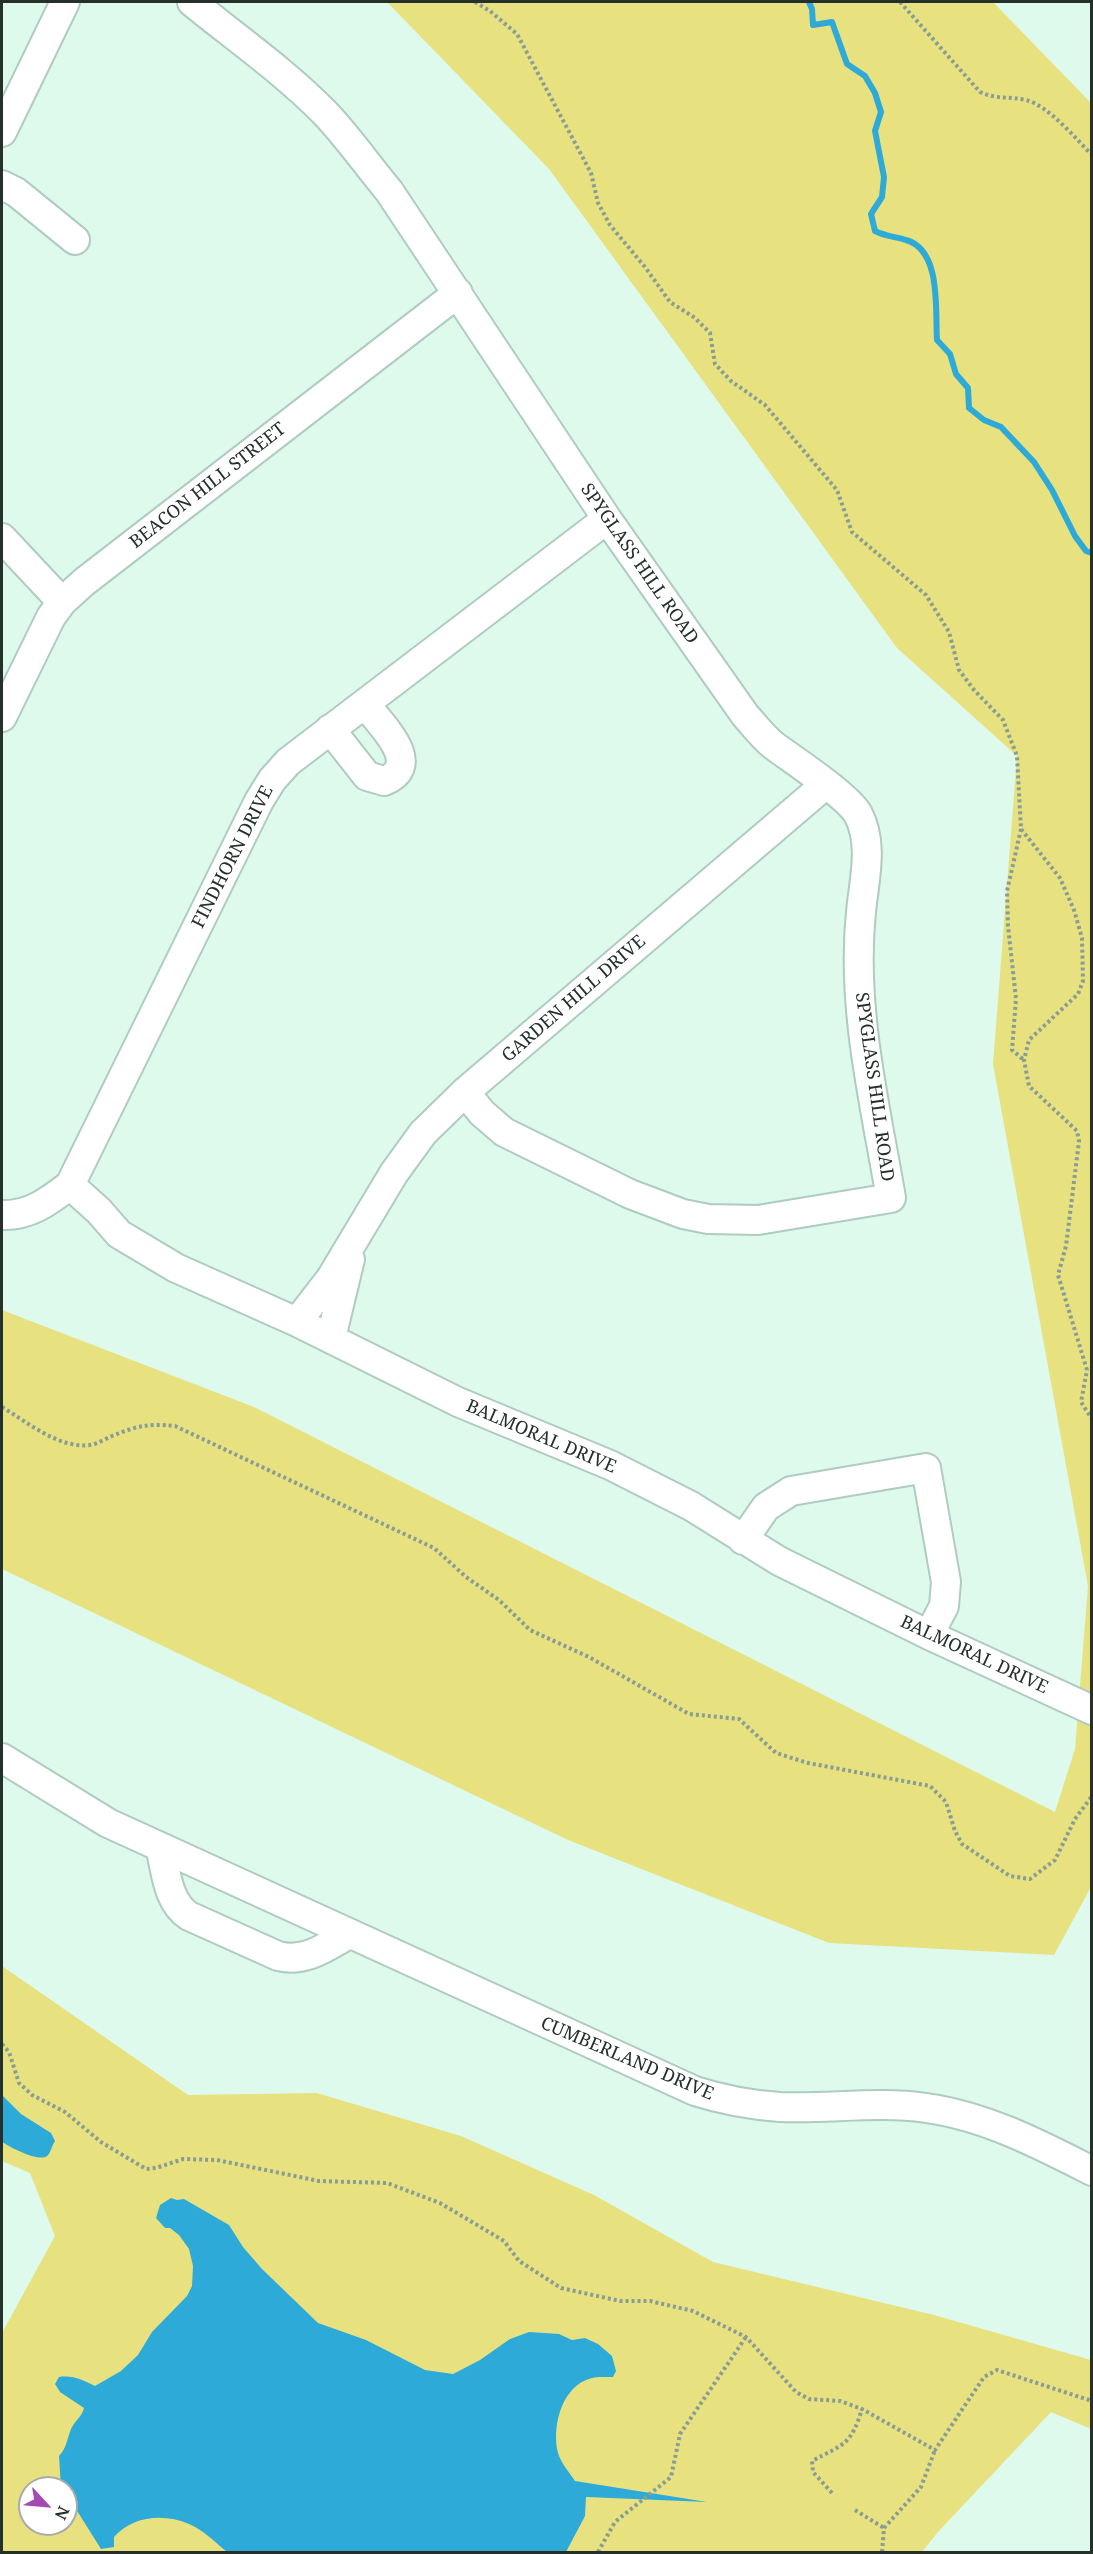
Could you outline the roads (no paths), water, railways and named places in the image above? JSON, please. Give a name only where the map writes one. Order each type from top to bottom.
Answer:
[{"type":"street","points":[[2,132],[65,2]]},
{"type":"street","name":"SPYGLASS HILL ROAD","points":[[192,2],[291,83],[325,114],[388,191],[607,519],[759,732],[826,784],[856,811],[868,843],[860,925],[862,1026],[891,1198],[758,1220],[708,1219],[683,1214],[655,1206],[504,1132],[482,1113],[465,1092]]},
{"type":"street","points":[[2,185],[16,192],[75,240]]},
{"type":"street","name":"BEACON HILL STREET","points":[[2,717],[40,638],[62,602],[84,582],[458,293]]},
{"type":"street","name":"FINDHORN DRIVE","points":[[70,1185],[258,801],[272,780],[288,762],[330,729],[607,519]]},
{"type":"street","points":[[2,538],[62,602]]},
{"type":"street","points":[[330,729],[368,776],[384,781],[393,778],[399,771],[402,760],[399,748],[364,704]]},
{"type":"street","name":"GARDEN HILL DRIVE","points":[[297,1322],[331,1278],[394,1173],[423,1132],[465,1092],[826,784]]},
{"type":"street","points":[[2,1215],[22,1214],[42,1206],[70,1185]]},
{"type":"street","name":"BALMORAL DRIVE","points":[[70,1185],[99,1211],[119,1234],[146,1251],[331,1338],[458,1402],[619,1469],[691,1506],[779,1561],[929,1635],[1092,1710]]},
{"type":"street","name":"GARDEN HILL DRIVE","points":[[331,1338],[354,1242]]},
{"type":"street","points":[[743,1540],[766,1507],[791,1491],[926,1468],[946,1582],[944,1606],[929,1635]]},
{"type":"street","name":"CUMBERLAND DRIVE","points":[[2,1758],[108,1823],[695,2091],[725,2100],[780,2107],[889,2105],[949,2113],[1004,2129],[1092,2171]]},
{"type":"street","points":[[160,1847],[171,1895],[182,1912],[199,1920],[278,1956],[290,1959],[320,1951],[349,1934]]},
{"type":"water","points":[[2,2095],[21,2114],[51,2133],[55,2141],[48,2155],[32,2156],[2,2142]]},
{"type":"water","points":[[171,2198],[184,2199],[229,2225],[243,2247],[262,2269],[318,2323],[366,2340],[425,2370],[453,2374],[480,2360],[510,2339],[529,2332],[559,2334],[572,2340],[585,2338],[598,2344],[612,2356],[616,2371],[613,2377],[596,2377],[577,2385],[564,2402],[557,2422],[556,2443],[565,2467],[575,2481],[707,2502],[586,2497],[585,2516],[566,2552],[227,2552],[209,2536],[194,2527],[169,2518],[149,2519],[130,2525],[114,2537],[114,2547],[101,2549],[78,2512],[78,2476],[60,2476],[59,2456],[74,2423],[84,2408],[60,2392],[55,2384],[59,2377],[69,2377],[78,2378],[95,2386],[121,2371],[138,2355],[152,2332],[187,2296],[192,2286],[193,2266],[189,2249],[179,2235],[170,2228],[165,2228],[156,2218],[160,2205]]},
{"type":"waterway","points":[[809,2],[813,25],[832,22],[847,64],[865,76],[875,93],[881,112],[875,131],[884,177],[882,197],[871,214],[875,231],[906,240],[918,246],[926,256],[931,268],[936,298],[937,340],[950,354],[956,374],[968,388],[969,408],[984,420],[1001,427],[1034,462],[1052,490],[1075,536],[1086,551],[1092,553]]}]
